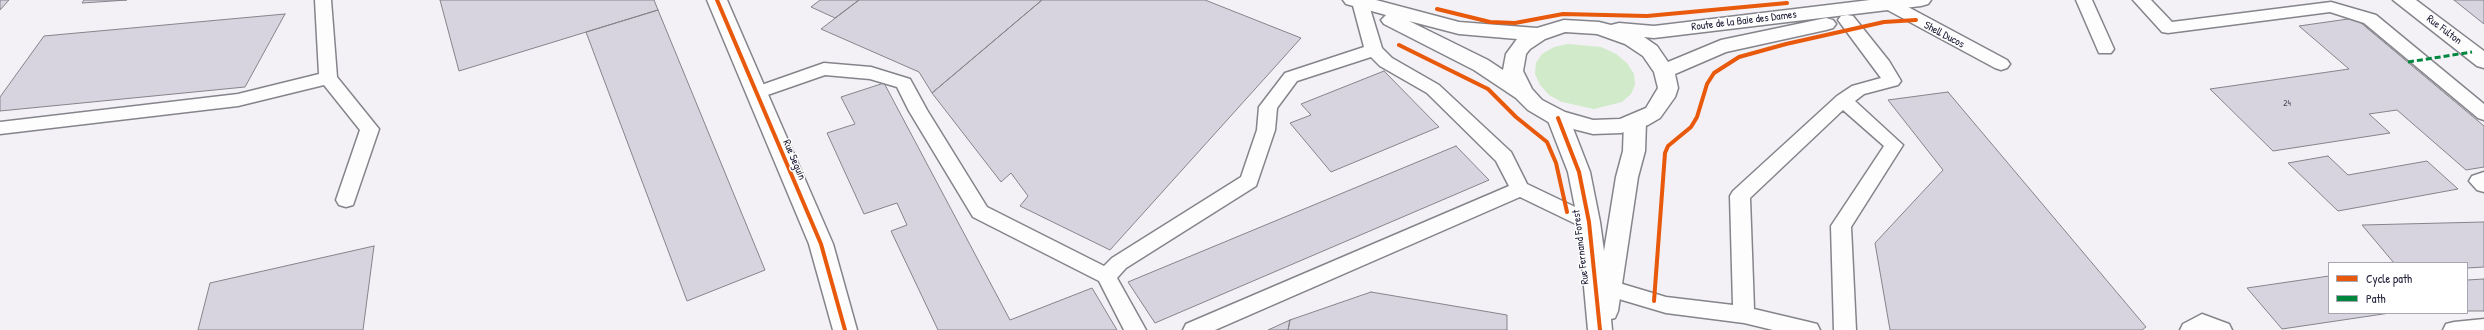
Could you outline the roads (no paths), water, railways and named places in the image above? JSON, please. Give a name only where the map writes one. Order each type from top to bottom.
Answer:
[{"type":"main road","name":"Rue Seguin","points":[[717,0],[821,244],[845,330]]},
{"type":"main road","name":"Route de la Baie des Dames","points":[[1599,28],[1654,32],[1921,0]]},
{"type":"main road","name":"Rue Fulton","points":[[2403,0],[2484,62]]},
{"type":"main road","points":[[1356,1],[1459,28],[1538,34]]},
{"type":"main road","points":[[1356,1],[1481,66],[1523,93],[1535,105],[1558,118],[1593,127],[1621,126],[1635,122],[1653,113],[1665,97],[1668,88],[1664,71],[1650,51],[1638,43],[1599,28],[1564,26],[1538,34],[1523,44],[1516,54],[1513,71],[1523,93]]},
{"type":"main road","name":"Route de la Baie des Dames","points":[[1664,71],[1721,47],[1847,20],[1888,3]]},
{"type":"main road","name":"Rue Fernand Forest","points":[[1558,118],[1579,172],[1589,222],[1600,330]]},
{"type":"main road","points":[[1603,330],[1609,288],[1634,151],[1635,122]]},
{"type":"lane","points":[[323,0],[328,78],[370,128],[346,200]]},
{"type":"lane","points":[[2084,0],[2106,49]]},
{"type":"lane","points":[[2141,0],[2168,28],[2331,7],[2370,19],[2484,114]]},
{"type":"lane","points":[[1356,1],[1374,50],[1386,62],[1433,89],[1504,157],[1520,189],[1589,222]]},
{"type":"lane","name":"Shell Ducos","points":[[1888,3],[2001,64]]},
{"type":"lane","points":[[1744,315],[1740,196],[1843,100],[1858,90],[1892,81],[1883,65],[1847,20]]},
{"type":"lane","points":[[1106,276],[1119,263],[1249,181],[1266,130],[1268,107],[1291,77],[1374,50]]},
{"type":"lane","points":[[756,93],[824,69],[871,73],[904,83],[922,118],[980,212],[1106,276],[1134,330]]},
{"type":"lane","points":[[0,128],[238,100],[328,78]]},
{"type":"lane","points":[[1843,100],[1894,145],[1841,226],[1845,330]]},
{"type":"lane","points":[[2484,179],[2479,181],[2484,185]]},
{"type":"lane","points":[[1194,330],[1520,189]]},
{"type":"lane","points":[[1609,288],[1666,305],[1744,315],[1809,330]]},
{"type":"lane","points":[[2191,330],[2202,322],[2221,330]]},
{"type":"lane","points":[[2454,330],[2484,327]]}]
